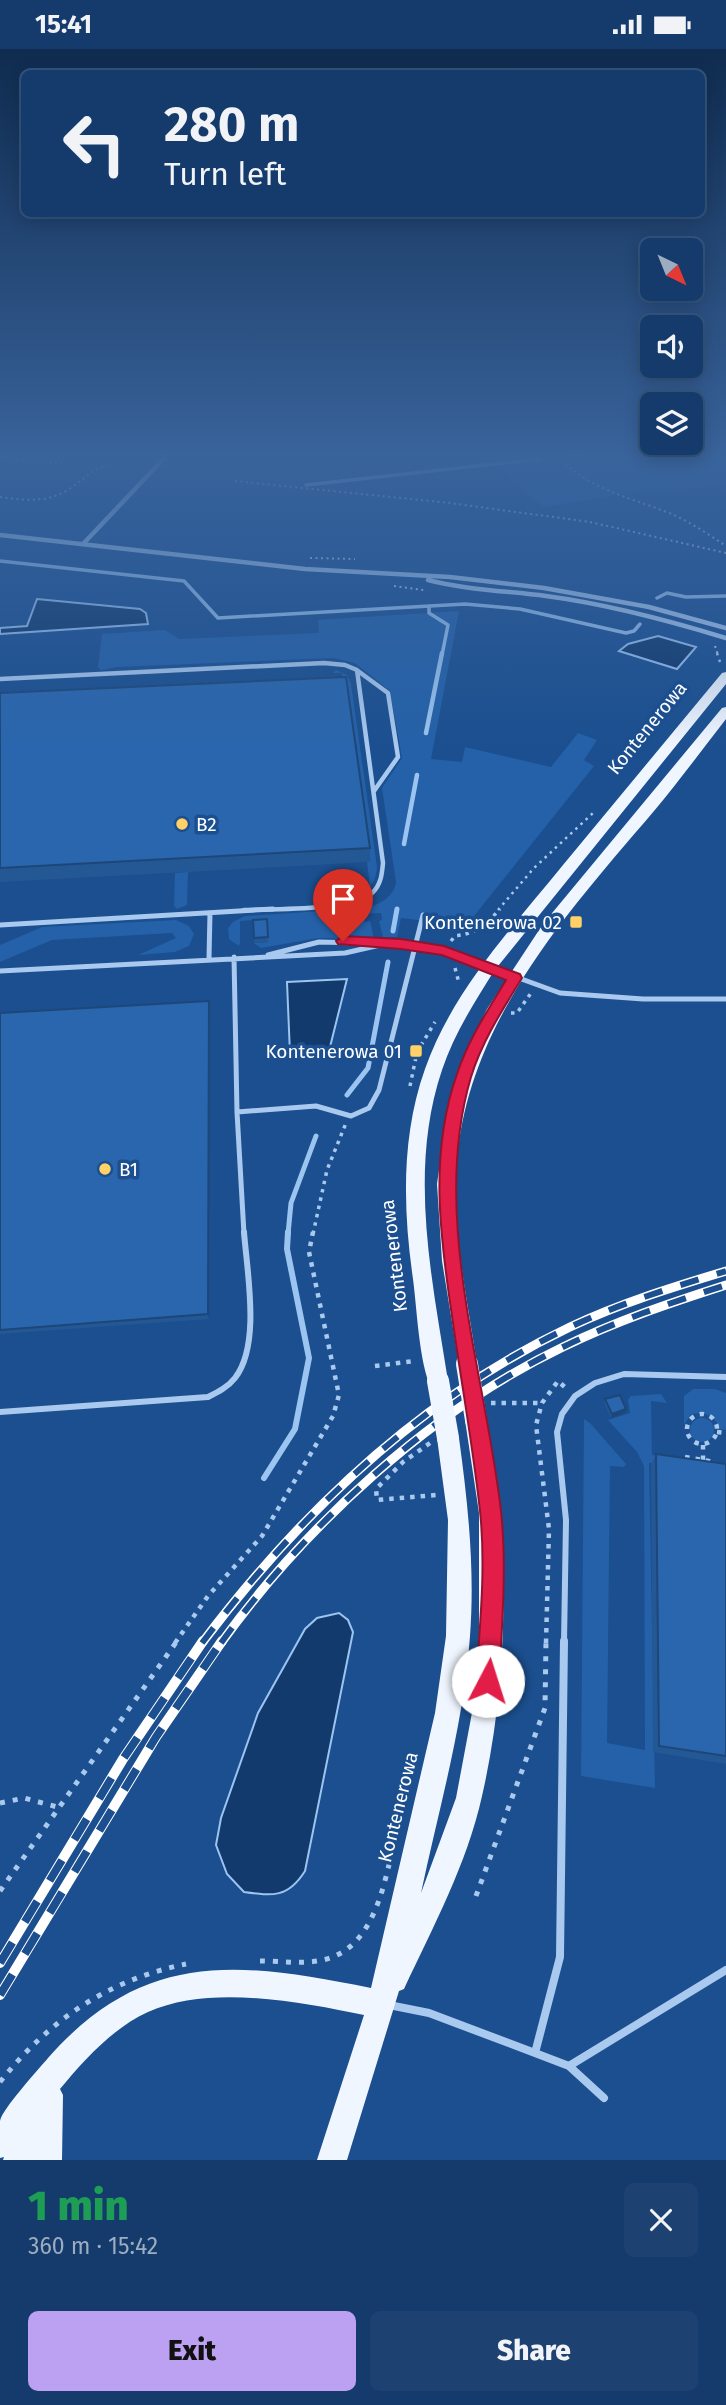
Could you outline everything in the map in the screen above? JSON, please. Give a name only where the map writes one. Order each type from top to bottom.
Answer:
[{"type":"main road","name":"Kontenerowa","points":[[332,2160],[382,2004],[411,1867],[436,1774],[458,1636],[459,1520],[416,1230],[414,1189],[416,1141],[432,1071],[448,1030],[465,999],[488,967],[722,672]]},
{"type":"main road","name":"Kontenerowa","points":[[382,2004],[441,1881],[469,1798],[486,1702],[492,1611],[491,1513],[449,1233],[448,1159],[455,1111],[464,1075],[480,1037],[514,978],[579,886],[647,810],[726,711]]},
{"type":"main road","points":[[0,2143],[48,2081],[80,2046],[115,2015],[152,1996],[176,1990],[243,1984],[288,1986],[382,2004]]},
{"type":"main road","points":[[18,2160],[48,2081]]},
{"type":"main road","points":[[47,2160],[48,2081]]},
{"type":"street","points":[[141,551],[305,569],[450,577],[576,593],[649,607],[726,628]]},
{"type":"street","points":[[417,577],[446,585],[544,596],[614,608],[726,638]]},
{"type":"lane","points":[[0,679],[324,663],[345,665],[358,670],[388,693],[398,757],[374,791]]},
{"type":"lane","points":[[0,925],[351,904],[375,893],[382,880],[383,863],[358,670]]},
{"type":"lane","points":[[209,958],[210,913]]},
{"type":"lane","points":[[237,1112],[316,1106],[347,1116],[360,1114],[376,1100],[423,915]]},
{"type":"lane","points":[[268,955],[319,942],[356,941],[417,946],[444,951],[560,993],[643,999],[726,999]]},
{"type":"lane","points":[[0,971],[345,953],[383,945]]},
{"type":"lane","points":[[0,1412],[208,1397],[224,1390],[238,1377],[246,1358],[250,1327],[237,1112],[234,957]]},
{"type":"lane","points":[[535,2053],[560,1957],[566,1520],[557,1432],[562,1414],[575,1396],[594,1383],[624,1374],[726,1377]]},
{"type":"lane","points":[[569,2066],[726,1970]]},
{"type":"lane","points":[[382,2004],[429,2013],[569,2066],[604,2098]]},
{"type":"path","points":[[710,642],[715,645],[721,660],[722,672]]},
{"type":"path","points":[[444,951],[455,936],[474,933],[484,927],[534,868],[596,811]]},
{"type":"path","points":[[506,1014],[517,1013],[530,995]]},
{"type":"path","points":[[0,1891],[208,1596],[262,1536],[333,1416],[339,1395],[309,1252],[327,1170],[347,1116]]},
{"type":"path","points":[[375,1366],[417,1361]]},
{"type":"path","points":[[476,1896],[545,1707],[550,1529],[537,1425],[542,1403],[558,1381],[575,1396]]},
{"type":"path","points":[[691,1417],[708,1417],[714,1423],[717,1432],[714,1441],[703,1444],[688,1433],[687,1424],[691,1417]]},
{"type":"path","points":[[717,1432],[726,1433]]},
{"type":"path","points":[[703,1444],[703,1460]]},
{"type":"path","points":[[685,1457],[714,1462],[715,1470]]},
{"type":"path","points":[[693,1458],[694,1469]]},
{"type":"path","points":[[434,1483],[437,1508]]},
{"type":"path","points":[[380,1500],[436,1495]]},
{"type":"path","points":[[0,1803],[24,1798],[61,1808]]},
{"type":"path","points":[[248,1961],[325,1959],[351,1947],[369,1925],[400,1821]]},
{"type":"path","points":[[0,2082],[41,2035],[83,2002],[126,1979],[154,1970],[188,1964]]},
{"type":"shaded area","points":[[37,599],[140,609],[146,613],[148,624],[0,634],[0,628],[27,626]]},
{"type":"shaded area","points":[[459,611],[431,759],[462,762],[465,747],[551,767],[578,733],[597,740],[584,760],[594,766],[466,926],[401,918],[397,937],[383,937],[379,921],[382,920],[381,913],[363,914],[365,922],[370,921],[374,939],[319,938],[261,948],[254,943],[268,942],[253,920],[240,921],[239,946],[229,939],[228,928],[245,916],[367,908],[389,896],[395,887],[382,788],[402,758],[390,691],[355,663],[333,658],[117,667],[101,670],[98,667],[102,634],[165,630],[179,639],[319,633],[318,620]]},
{"type":"shaded area","points":[[658,636],[696,647],[677,669],[619,651],[628,644]]},
{"type":"shaded area","points":[[336,670],[347,675],[351,684],[377,867],[374,880],[371,885],[365,889],[360,886],[370,885],[342,673],[333,673]]},
{"type":"shaded area","points":[[188,872],[187,905],[177,909],[174,906],[175,873]]},
{"type":"shaded area","points":[[176,920],[189,926],[194,934],[189,946],[175,952],[138,955],[176,938],[172,933],[52,940],[0,962],[0,945],[42,927]]},
{"type":"shaded area","points":[[347,979],[329,1051],[290,1054],[287,982]]},
{"type":"shaded area","points":[[693,1389],[715,1389],[726,1393],[726,1430],[720,1429],[709,1415],[701,1413],[691,1414],[684,1425],[684,1396]]},
{"type":"shaded area","points":[[661,1394],[667,1403],[651,1401],[652,1455],[690,1460],[690,1469],[649,1463],[655,1788],[581,1776],[584,1419],[626,1464],[624,1467],[610,1466],[607,1743],[645,1750],[644,1466],[637,1452],[608,1420],[630,1413],[628,1400],[631,1396]]},
{"type":"shaded area","points":[[702,1418],[711,1421],[714,1430],[711,1439],[702,1442],[693,1439],[690,1430],[693,1421]]},
{"type":"shaded area","points":[[339,1613],[348,1620],[353,1632],[305,1871],[286,1891],[272,1894],[244,1892],[227,1874],[216,1845],[221,1818],[258,1713],[305,1629],[317,1618]]},
{"type":"building","name":"B2","points":[[346,677],[370,848],[0,868],[0,693]]},
{"type":"building","points":[[267,919],[268,937],[254,938],[253,920]]},
{"type":"building","name":"B1","points":[[209,1001],[208,1314],[0,1330],[0,1013]]},
{"type":"building","points":[[620,1395],[626,1409],[612,1414],[605,1399]]},
{"type":"building","points":[[656,1454],[726,1464],[726,1756],[659,1746]]},
{"type":"waterway","points":[[0,561],[184,581],[218,618],[429,606]]},
{"type":"waterway","points":[[657,598],[667,593],[686,597],[726,596]]},
{"type":"waterway","points":[[429,606],[465,604],[520,609],[626,633],[634,631],[640,624]]},
{"type":"waterway","points":[[429,606],[429,613],[448,625],[442,655]]},
{"type":"waterway","points":[[426,733],[442,653]]},
{"type":"waterway","points":[[404,844],[417,775]]},
{"type":"waterway","points":[[393,931],[397,909]]},
{"type":"waterway","points":[[347,1095],[368,1068],[388,962]]},
{"type":"waterway","points":[[288,1234],[291,1203],[316,1136]]},
{"type":"waterway","points":[[264,1478],[295,1429],[309,1358],[287,1249],[288,1232]]},
{"type":"railway","points":[[202,1643],[240,1595],[322,1504],[414,1423],[516,1355],[570,1327],[608,1310],[726,1271]]},
{"type":"railway","points":[[221,1643],[255,1599],[332,1514],[374,1474],[466,1403],[563,1347],[643,1313],[726,1285]]},
{"type":"railway","points":[[0,1963],[123,1759],[203,1641]]},
{"type":"railway","points":[[0,1995],[156,1737],[222,1641]]},
{"type":"place","name":"B2","points":[[182,824]]},
{"type":"place","name":"Kontenerowa 02","points":[[576,922]]},
{"type":"place","name":"Kontenerowa 01","points":[[416,1051]]},
{"type":"place","name":"B1","points":[[105,1169]]},
{"type":"route","points":[[343,941],[401,944],[444,951],[514,978],[480,1037],[464,1075],[455,1111],[448,1159],[449,1233],[491,1513],[492,1598],[488,1681]]}]
